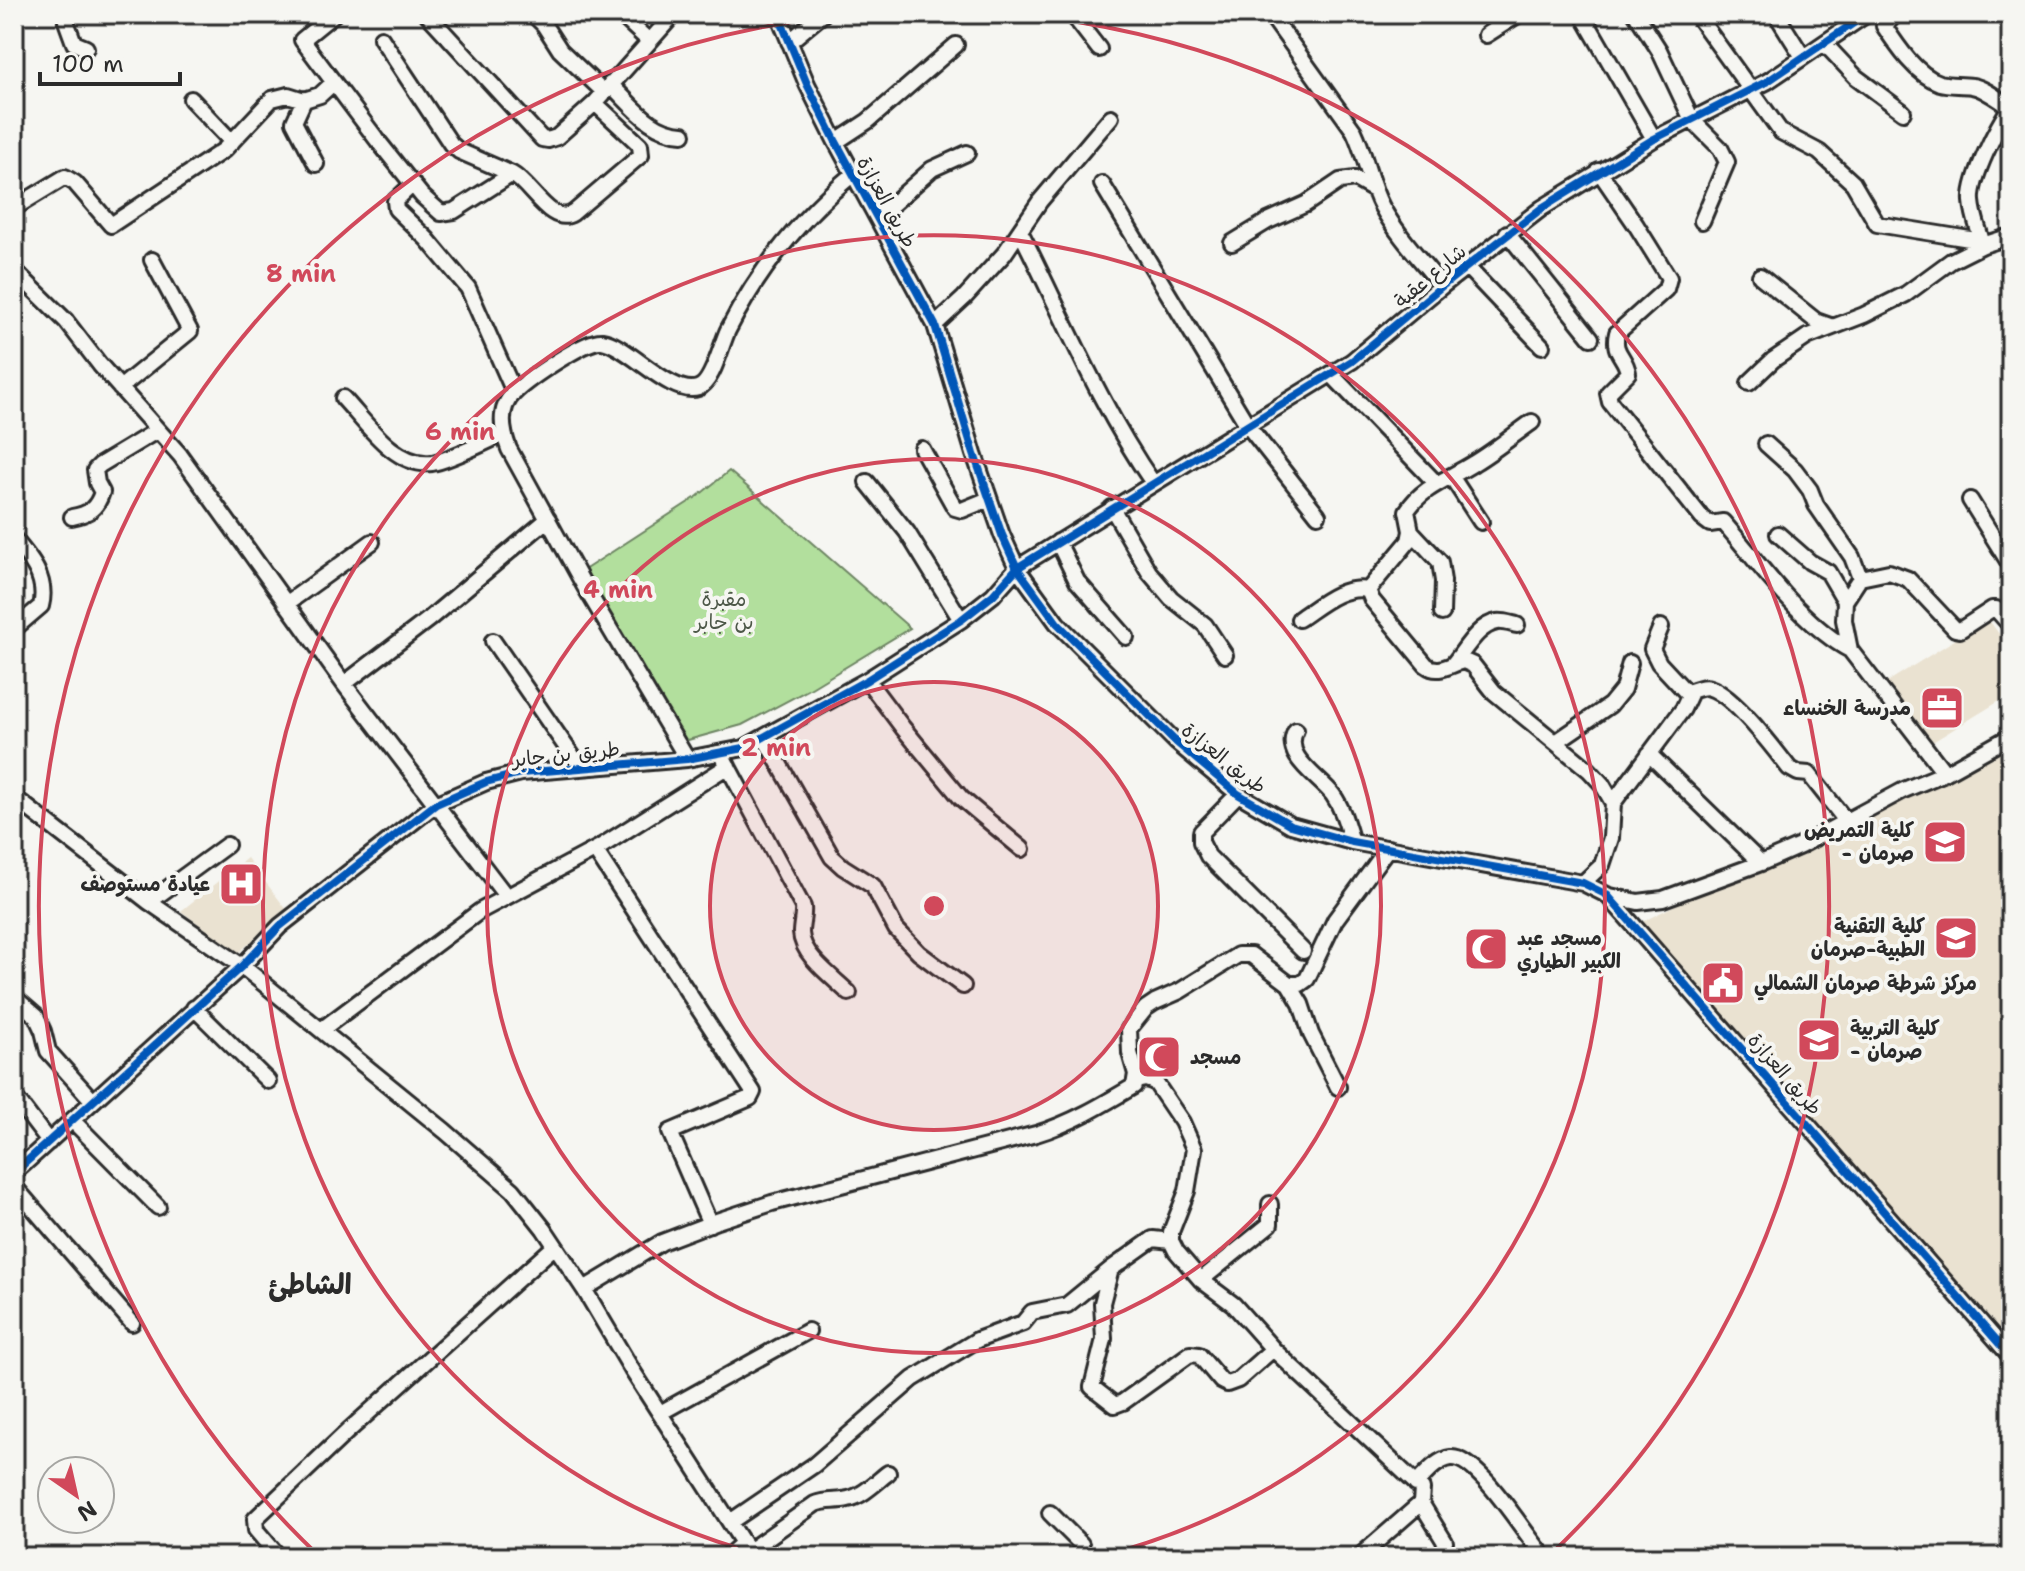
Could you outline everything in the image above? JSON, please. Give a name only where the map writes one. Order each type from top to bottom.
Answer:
[{"type":"street","points":[[67,14],[66,21],[74,43],[86,48]]},
{"type":"street","points":[[334,14],[302,40],[413,184],[437,210],[445,214],[454,211],[512,174]]},
{"type":"street","points":[[381,38],[451,144],[459,151],[512,174],[556,216],[562,218],[573,213],[638,159],[641,155],[640,145],[603,93],[560,50],[533,14]]},
{"type":"street","points":[[620,14],[649,41]]},
{"type":"street","name":"طريق العزازة","points":[[778,14],[836,142],[935,325],[989,499],[1017,568],[1057,623],[1176,742],[1238,794],[1291,825],[1352,842],[1583,883],[1607,895],[2011,1357]]},
{"type":"street","points":[[789,42],[823,14]]},
{"type":"street","points":[[1072,14],[1099,49]]},
{"type":"street","points":[[1270,14],[1354,131],[1383,209],[1442,286]]},
{"type":"street","points":[[1486,35],[1519,14]]},
{"type":"street","points":[[1582,14],[1654,139]]},
{"type":"street","points":[[1636,14],[1659,50],[1692,120],[1720,148],[1727,162],[1702,221]]},
{"type":"street","points":[[1696,14],[1781,132],[1819,152],[1853,183],[1877,224],[1983,243]]},
{"type":"street","points":[[1776,14],[1803,57]]},
{"type":"street","name":"شارع عقبة","points":[[1017,568],[1332,375],[1507,233],[1599,171],[1768,81],[1867,14]]},
{"type":"street","points":[[1892,14],[1884,26],[1900,46],[1903,55],[1916,67],[1942,83],[1978,88],[2010,107],[1972,190],[1974,215],[1983,243]]},
{"type":"street","points":[[428,15],[542,139],[548,140],[557,137],[603,93],[667,16]]},
{"type":"street","points":[[1824,43],[1856,77],[1903,112]]},
{"type":"street","points":[[836,142],[868,121],[956,45]]},
{"type":"street","points":[[14,208],[65,177],[75,183],[111,225],[232,142],[272,99],[288,95],[304,100],[320,95],[333,83]]},
{"type":"street","points":[[603,93],[657,129],[668,134],[683,134]]},
{"type":"street","points":[[191,99],[232,142]]},
{"type":"street","points":[[304,100],[294,122],[316,164]]},
{"type":"street","points":[[935,325],[1004,254],[1040,201],[1111,117]]},
{"type":"street","points":[[878,217],[932,169],[967,153]]},
{"type":"street","points":[[1599,171],[1669,278],[1666,289],[1617,333],[1617,353],[1628,368],[1628,373],[1608,393],[1610,402],[1702,518],[1710,524],[1723,522],[1768,577],[1829,638],[1850,650],[1945,773]]},
{"type":"street","points":[[687,759],[585,587],[503,434],[506,402],[514,392],[586,343],[600,341],[610,343],[682,388],[702,387],[745,297],[777,251],[803,218],[853,174]]},
{"type":"street","points":[[1232,243],[1268,221],[1306,204],[1340,181],[1355,179],[1374,190]]},
{"type":"street","points":[[413,184],[395,201],[396,209],[427,239],[468,288],[514,392]]},
{"type":"street","points":[[1102,184],[1248,426],[1318,515]]},
{"type":"street","points":[[1020,231],[1104,403],[1125,442],[1153,483]]},
{"type":"street","points":[[1507,233],[1591,338]]},
{"type":"street","points":[[1749,383],[1791,347],[1906,294],[1951,261],[1983,243],[2011,237]]},
{"type":"street","points":[[120,388],[190,331],[152,260]]},
{"type":"street","points":[[1466,266],[1542,346]]},
{"type":"street","points":[[14,270],[66,321],[180,455],[344,684],[506,896]]},
{"type":"street","points":[[1760,276],[1816,321],[1833,327]]},
{"type":"street","points":[[1332,375],[1435,482]]},
{"type":"street","points":[[343,398],[384,442],[411,460],[434,463],[503,434]]},
{"type":"street","points":[[1368,590],[1409,541],[1411,531],[1407,511],[1435,482],[1451,476],[1532,422]]},
{"type":"street","points":[[72,517],[94,509],[99,503],[102,492],[95,470],[106,459],[158,430]]},
{"type":"street","points":[[1766,444],[1795,470],[1810,490],[1816,505],[1852,557],[1860,578]]},
{"type":"street","points":[[922,449],[955,508],[962,510],[989,499]]},
{"type":"street","points":[[1451,476],[1481,522]]},
{"type":"street","points":[[867,482],[907,532],[961,620]]},
{"type":"street","points":[[1970,500],[2011,565]]},
{"type":"street","points":[[1112,508],[1149,572],[1171,598],[1205,625],[1225,655]]},
{"type":"street","points":[[344,684],[429,619],[548,519]]},
{"type":"street","points":[[1411,531],[1440,562],[1442,613]]},
{"type":"street","points":[[1778,534],[1810,562],[1828,572],[1845,601]]},
{"type":"street","points":[[14,539],[44,586],[41,606],[14,629]]},
{"type":"street","points":[[286,604],[372,542]]},
{"type":"street","points":[[1058,542],[1077,581],[1126,637]]},
{"type":"street","name":"طريق بن جابر","points":[[14,1173],[242,966],[280,926],[436,804],[504,776],[687,759],[724,760],[867,680],[961,620],[993,595],[1017,568]]},
{"type":"street","points":[[1850,650],[1844,620],[1845,601],[1860,578],[1889,572],[1908,579],[1955,629],[1960,630],[1992,609],[1996,609],[2011,626]]},
{"type":"street","points":[[1299,619],[1355,587],[1368,590]]},
{"type":"street","points":[[1368,590],[1372,600],[1426,665],[1432,670],[1464,661],[1473,665],[1494,692],[1602,784],[1613,803]]},
{"type":"street","points":[[1454,663],[1486,627],[1497,622],[1517,625]]},
{"type":"street","points":[[1661,627],[1652,649],[1659,663],[1686,692],[1703,686],[1713,688],[1737,706],[1789,768],[1809,774],[1846,821]]},
{"type":"street","points":[[493,641],[580,767]]},
{"type":"street","points":[[1556,742],[1610,705],[1623,689],[1630,663]]},
{"type":"street","points":[[867,680],[961,798],[1022,849]]},
{"type":"street","points":[[1583,883],[1602,865],[1611,838],[1613,803],[1683,709],[1691,692]]},
{"type":"street","points":[[1296,730],[1293,750],[1332,794],[1343,812],[1352,842]]},
{"type":"street","points":[[1607,895],[1650,902],[1761,863],[1904,790],[1945,773],[2011,736]]},
{"type":"street","points":[[765,739],[832,857],[873,886],[896,929],[919,953],[963,986]]},
{"type":"street","points":[[1649,754],[1761,863]]},
{"type":"street","points":[[321,1030],[455,929],[506,896],[595,850],[724,760],[803,907],[801,933],[805,946],[811,956],[849,993]]},
{"type":"street","points":[[1238,794],[1201,832],[1201,842],[1208,856],[1303,951]]},
{"type":"street","points":[[14,797],[149,902],[242,966],[513,1190],[584,1289],[749,1550]]},
{"type":"street","points":[[149,902],[227,845]]},
{"type":"street","points":[[1289,984],[1300,984],[1312,973],[1335,920],[1388,848]]},
{"type":"street","points":[[595,850],[753,1092],[750,1098],[670,1132],[710,1224]]},
{"type":"street","points":[[584,1289],[662,1242],[710,1224],[772,1203],[1062,1126],[1134,1086],[1136,1081],[1129,1029],[1138,1017],[1155,1002],[1187,987],[1238,955],[1251,955],[1289,984],[1338,1087]]},
{"type":"street","points":[[14,997],[36,1016],[48,1051],[93,1101]]},
{"type":"street","points":[[194,1008],[268,1081]]},
{"type":"street","points":[[1136,1081],[1146,1079],[1155,1082],[1182,1122],[1194,1149],[1187,1191],[1171,1232],[1171,1241],[1201,1280],[1233,1304],[1273,1349],[1422,1489],[1421,1503],[1445,1542]]},
{"type":"street","points":[[14,1096],[49,1142]]},
{"type":"street","points":[[72,1120],[158,1207]]},
{"type":"street","points":[[14,1186],[132,1323]]},
{"type":"street","points":[[1201,1280],[1270,1224],[1270,1204]]},
{"type":"street","points":[[730,1522],[814,1465],[913,1379],[977,1340],[1023,1323],[1032,1312],[1067,1305],[1153,1239],[1171,1241]]},
{"type":"street","points":[[279,1557],[256,1530],[255,1519],[348,1431],[555,1246]]},
{"type":"street","points":[[1111,1269],[1102,1303],[1104,1339],[1092,1387],[1115,1405],[1190,1354],[1199,1355],[1227,1384],[1238,1380],[1273,1349]]},
{"type":"street","points":[[660,1413],[808,1331]]},
{"type":"street","points":[[1416,1484],[1434,1466],[1449,1458],[1460,1459],[1474,1469],[1508,1507],[1520,1528],[1545,1557]]},
{"type":"street","points":[[727,1557],[749,1550],[815,1504],[858,1496],[888,1473]]},
{"type":"street","points":[[1359,1557],[1421,1503]]},
{"type":"street","points":[[1050,1513],[1081,1544],[1078,1557]]},
{"type":"shaded area","points":[[1988,619],[2011,650],[2011,694],[1931,743],[1884,684]]},
{"type":"shaded area","points":[[2011,736],[2011,1357],[1634,926]]},
{"type":"shaded area","name":"عيادة مستوصف","points":[[247,858],[287,910],[238,953],[181,911]]},
{"type":"green space","name":"مقبرة بن جابر","points":[[729,471],[910,628],[808,690],[742,725],[677,743],[578,574],[698,496]]},
{"type":"cycle path","points":[[778,14],[807,84],[836,142],[935,325],[974,454],[1017,568],[1057,623],[1176,742],[1238,794],[1291,825],[1352,842],[1583,883],[1607,895],[2011,1357]]},
{"type":"cycle path","points":[[14,1173],[242,966],[280,926],[436,804],[486,782],[521,773],[687,759],[744,748],[867,680],[961,620],[993,595],[1017,568],[1352,361],[1542,208],[1654,139],[1768,81],[1867,14]]},
{"type":"place","name":"مدرسة الخنساء","points":[[1942,708]]},
{"type":"place","name":"كلية التمريض - صرمان","points":[[1945,842]]},
{"type":"place","name":"عيادة مستوصف","points":[[241,884]]},
{"type":"place","name":"كلية التقنية الطبية-صرمان","points":[[1956,938]]},
{"type":"place","name":"مسجد عبد الكبير الطياري","points":[[1486,949]]},
{"type":"place","name":"مركز شرطة صرمان الشمالي","points":[[1723,983]]},
{"type":"place","name":"كلية التربية - صرمان","points":[[1819,1040]]},
{"type":"place","name":"مسجد","points":[[1159,1057]]},
{"type":"district","name":"الشاطئ","points":[[310,1284]]}]
